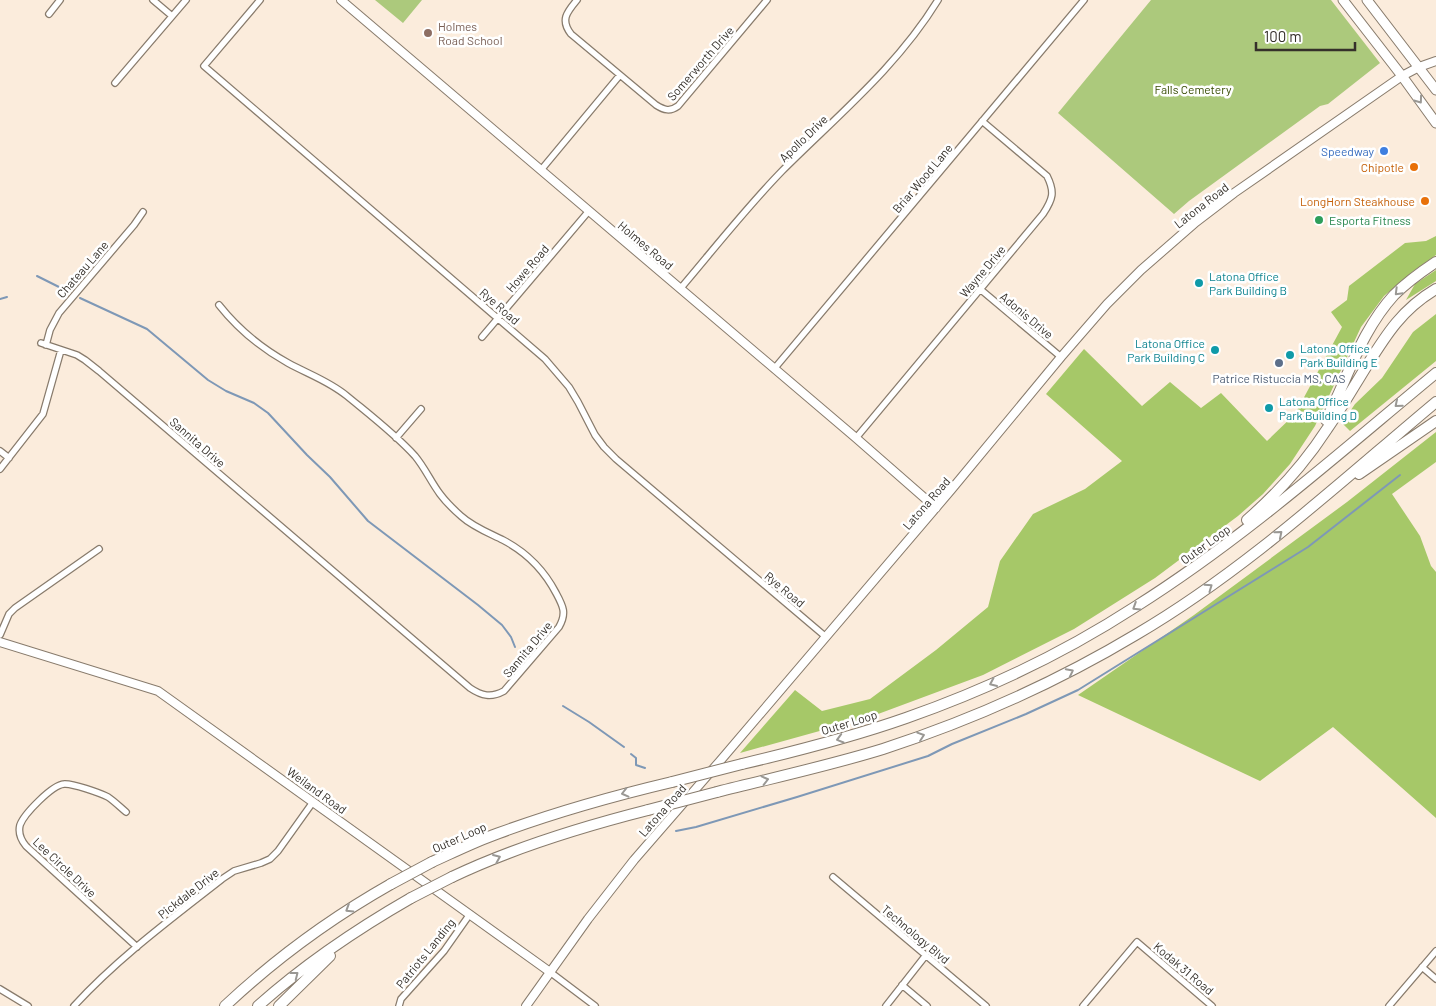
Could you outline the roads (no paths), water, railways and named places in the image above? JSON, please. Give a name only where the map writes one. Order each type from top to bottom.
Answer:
[{"type":"highway","points":[[1302,463],[1326,422],[1359,348],[1375,319],[1400,289],[1436,262]]},
{"type":"highway","points":[[1176,580],[1285,484],[1328,427],[1395,322],[1412,305],[1436,289]]},
{"type":"highway","name":"Outer Loop","points":[[225,1006],[256,978],[298,945],[348,910],[432,862],[488,837],[545,816],[591,802],[860,733],[906,718],[974,691],[1072,644],[1125,614],[1176,580],[1264,514],[1436,373]]},
{"type":"highway","points":[[258,1006],[307,966],[356,932],[412,898],[452,877],[501,856],[586,826],[837,762],[884,748],[964,720],[1030,691],[1095,658],[1168,615],[1238,566],[1436,402]]},
{"type":"highway","points":[[1303,513],[1436,421]]},
{"type":"highway","points":[[279,1006],[356,932]]},
{"type":"main road","points":[[1343,0],[1436,123]]},
{"type":"main road","points":[[1367,0],[1436,90]]},
{"type":"street","points":[[49,14],[60,0]]},
{"type":"street","points":[[153,0],[172,16]]},
{"type":"street","points":[[115,83],[186,0]]},
{"type":"street","name":"Rye Road","points":[[260,0],[204,66],[545,359],[558,372],[578,402],[595,435],[616,459],[826,637]]},
{"type":"street","name":"Holmes Road","points":[[341,0],[936,508]]},
{"type":"street","points":[[541,170],[620,75],[567,30],[565,24],[567,14],[578,0]]},
{"type":"street","name":"Somerworth Drive","points":[[620,75],[656,105],[668,110],[673,109],[689,94],[767,0]]},
{"type":"street","name":"Apollo Drive","points":[[680,289],[782,172],[887,68],[917,32],[938,0]]},
{"type":"street","name":"Briar Wood Lane","points":[[774,369],[1084,0]]},
{"type":"street","name":"Latona Road","points":[[526,1006],[588,919],[634,860],[1119,291],[1186,230],[1234,193],[1402,76],[1436,61]]},
{"type":"street","name":"Wayne Drive","points":[[856,438],[1043,214],[1052,199],[1051,183],[1041,169],[982,121]]},
{"type":"street","name":"Chateau Lane","points":[[43,344],[58,313],[143,212]]},
{"type":"street","name":"Howe Road","points":[[482,337],[588,212]]},
{"type":"street","name":"Adonis Drive","points":[[980,289],[1061,357]]},
{"type":"street","name":"Sannita Drive","points":[[43,344],[85,360],[99,370],[470,688],[484,695],[499,694],[508,687],[559,628],[564,617],[562,604],[544,572],[526,555],[485,532],[453,510],[439,493],[415,456],[334,386],[273,355],[234,324],[219,305]]},
{"type":"street","points":[[0,469],[43,414],[61,350]]},
{"type":"street","points":[[396,438],[421,409]]},
{"type":"street","points":[[0,451],[9,458]]},
{"type":"street","points":[[0,635],[9,614],[14,608],[99,549]]},
{"type":"street","name":"Weiland Road","points":[[0,642],[158,691],[470,914],[595,1006]]},
{"type":"street","name":"Lee Circle Drive","points":[[126,812],[108,797],[76,786],[62,784],[51,789],[23,819],[20,833],[22,841],[26,846],[137,947]]},
{"type":"street","name":"Pickdale Drive","points":[[74,1006],[93,985],[222,878],[234,871],[262,863],[270,858],[278,851],[313,802]]},
{"type":"street","name":"Technology Blvd","points":[[834,877],[986,1006]]},
{"type":"street","name":"Patriots Landing","points":[[399,1006],[401,999],[444,951],[470,914]]},
{"type":"street","name":"Kodak 31 Road","points":[[1083,1006],[1137,942],[1212,1006]]},
{"type":"street","points":[[1388,1006],[1436,951]]},
{"type":"street","points":[[886,1006],[926,955]]},
{"type":"street","points":[[1422,967],[1436,978]]},
{"type":"street","points":[[902,985],[927,1006]]},
{"type":"street","points":[[0,990],[28,1006]]},
{"type":"waterway","points":[[37,276],[63,289]]},
{"type":"waterway","points":[[0,299],[7,297]]},
{"type":"waterway","points":[[80,298],[147,329],[208,380],[226,391],[254,403],[268,413],[330,477],[368,521],[502,625],[511,637],[515,647]]},
{"type":"waterway","points":[[676,831],[696,827],[797,797],[928,756],[1078,690],[1308,547],[1400,475]]},
{"type":"waterway","points":[[563,706],[624,747]]},
{"type":"waterway","points":[[631,754],[636,758],[636,765],[645,768]]},
{"type":"place","name":"Holmes Road School","points":[[428,33]]},
{"type":"place","name":"Speedway","points":[[1384,151]]},
{"type":"place","name":"Chipotle","points":[[1414,167]]},
{"type":"place","name":"LongHorn Steakhouse","points":[[1425,201]]},
{"type":"place","name":"Esporta Fitness","points":[[1319,220]]},
{"type":"place","name":"Latona Office Park Building B","points":[[1199,283]]},
{"type":"place","name":"Latona Office Park Building C","points":[[1215,350]]},
{"type":"place","name":"Latona Office Park Building E","points":[[1290,355]]},
{"type":"place","name":"Patrice Ristuccia MS, CAS","points":[[1279,363]]},
{"type":"place","name":"Latona Office Park Building D","points":[[1269,408]]},
{"type":"park label","name":"Falls Cemetery","points":[[1193,89]]}]
